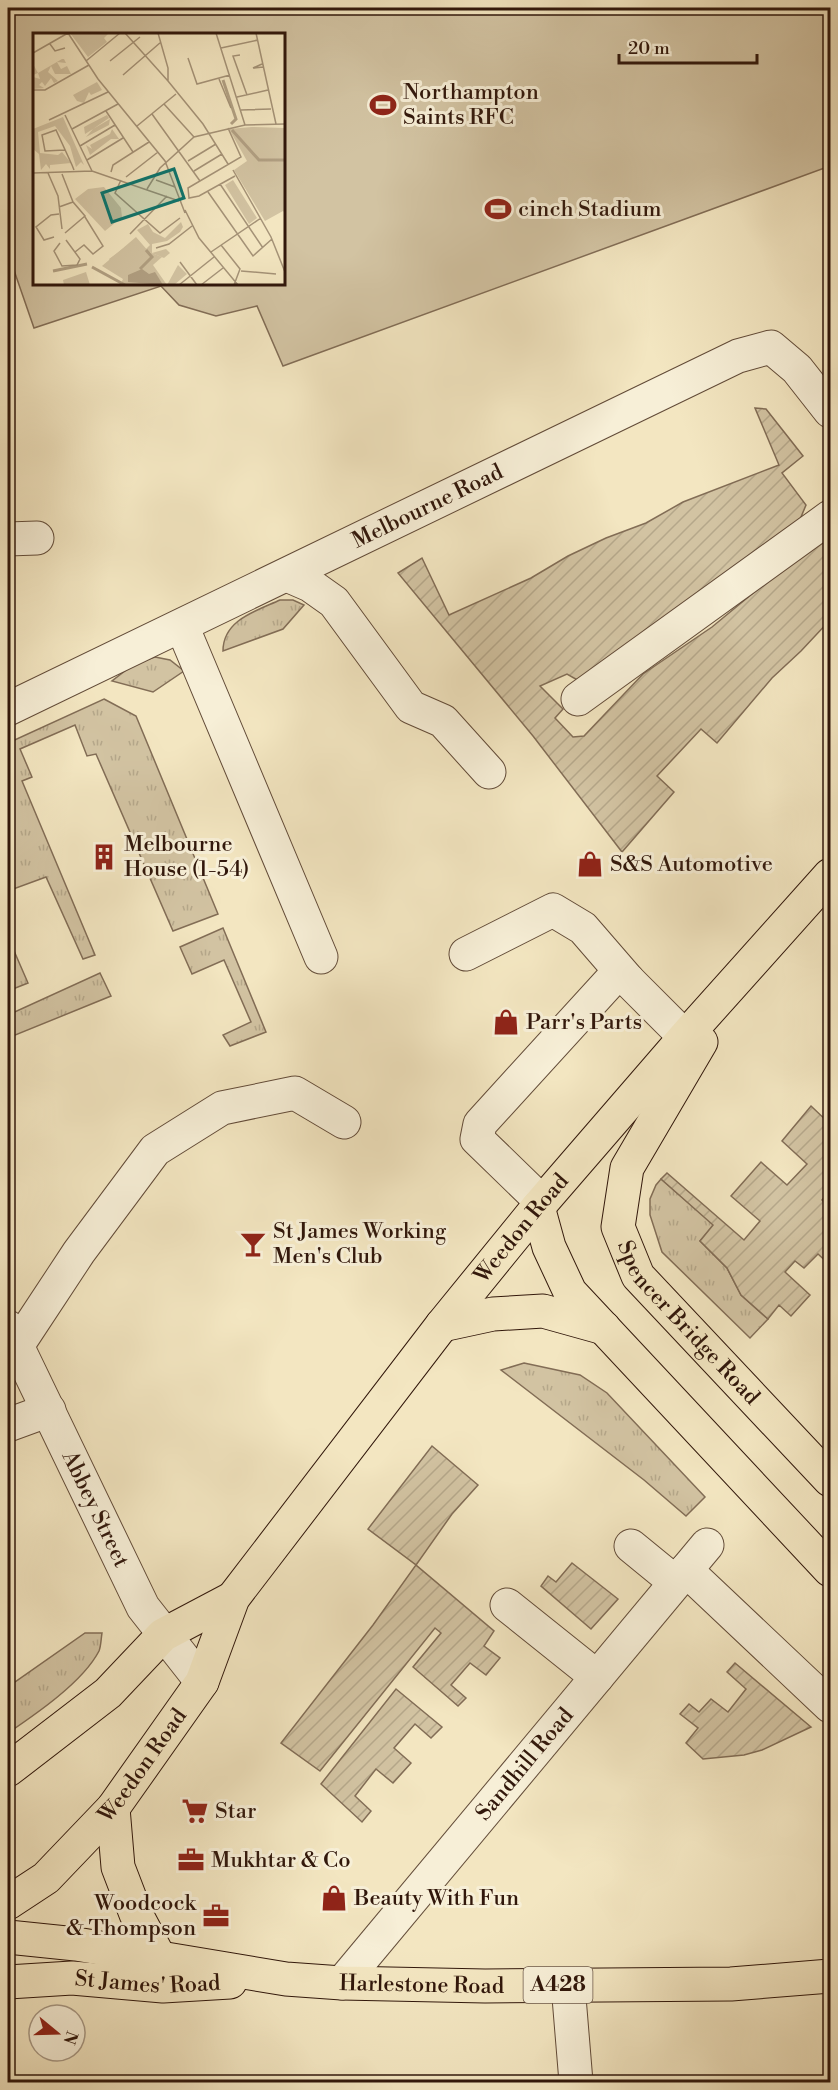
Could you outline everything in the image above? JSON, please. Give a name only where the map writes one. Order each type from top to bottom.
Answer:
[{"type":"main road","name":"Weedon Road","points":[[8,1904],[46,1878],[113,1808],[202,1682],[233,1598],[442,1325],[540,1204],[685,1037],[831,875]]},
{"type":"main road","name":"Spencer Bridge Road","points":[[735,983],[627,1168],[618,1227],[638,1276],[831,1480]]},
{"type":"main road","points":[[540,1204],[549,1247],[570,1292],[831,1570]]},
{"type":"main road","points":[[442,1325],[493,1314],[543,1311],[604,1328]]},
{"type":"main road","name":"Weedon Road","points":[[8,1770],[108,1693],[163,1635],[233,1598]]},
{"type":"main road","points":[[113,1808],[118,1867],[136,1914],[159,1957]]},
{"type":"main road","name":"Harlestone Road","points":[[8,1937],[76,1944],[286,1979],[342,1983],[485,1986],[731,1984],[831,1976]]},
{"type":"main road","name":"St James' Road","points":[[8,1982],[72,1978],[163,1986],[286,1979]]},
{"type":"street","name":"Melbourne Road","points":[[8,709],[738,356],[771,347],[797,369],[831,411]]},
{"type":"street","points":[[578,699],[831,517]]},
{"type":"street","points":[[287,576],[310,585],[334,602],[411,707],[443,721],[489,772]]},
{"type":"street","points":[[182,626],[321,957]]},
{"type":"street","points":[[465,954],[553,910],[582,928],[628,980],[685,1037]]},
{"type":"street","points":[[540,1204],[477,1139],[480,1124],[614,977],[628,980]]},
{"type":"street","points":[[12,1335],[79,1252],[155,1150],[222,1108],[295,1094],[344,1122]]},
{"type":"street","name":"Abbey Street","points":[[12,1335],[143,1607],[202,1682]]},
{"type":"street","points":[[8,1425],[49,1410]]},
{"type":"street","name":"Sandhill Road","points":[[342,1983],[707,1545]]},
{"type":"street","points":[[631,1546],[681,1576],[831,1707]]},
{"type":"street","points":[[507,1605],[597,1677]]},
{"type":"street","points":[[568,1985],[576,2082]]},
{"type":"green space","name":"cinch Stadium","points":[[8,8],[830,8],[830,166],[283,366],[257,306],[216,316],[179,305],[161,286],[34,328],[8,253]]},
{"type":"green space","points":[[755,408],[766,409],[803,456],[782,473],[806,505],[796,529],[581,682],[567,674],[540,686],[563,709],[555,718],[573,737],[584,736],[643,674],[712,627],[781,570],[823,542],[830,553],[830,620],[772,678],[717,743],[701,729],[657,776],[674,792],[622,852],[533,736],[398,573],[422,558],[449,615],[531,578],[568,556],[606,538],[646,523],[683,502],[779,465]]},
{"type":"green space","points":[[280,600],[293,600],[304,605],[283,629],[223,651],[224,640],[235,624],[251,613]]},
{"type":"green space","points":[[155,657],[170,660],[184,671],[153,692],[112,681],[134,664]]},
{"type":"green space","points":[[104,699],[136,716],[218,914],[173,931],[96,754],[87,756],[75,725],[20,749],[32,777],[22,781],[95,955],[83,959],[46,877],[8,891],[8,743]]},
{"type":"green space","points":[[223,928],[266,1032],[230,1046],[223,1035],[251,1022],[224,960],[192,974],[180,947]]},
{"type":"green space","points":[[8,937],[28,983],[8,991]]},
{"type":"green space","points":[[100,973],[111,996],[8,1038],[8,1015]]},
{"type":"green space","points":[[811,1106],[830,1124],[830,1190],[822,1200],[830,1208],[830,1223],[827,1227],[830,1231],[830,1265],[818,1254],[804,1268],[795,1261],[785,1272],[810,1295],[791,1316],[779,1305],[768,1319],[741,1295],[727,1268],[700,1241],[713,1225],[661,1179],[667,1173],[744,1240],[760,1221],[731,1196],[761,1162],[787,1185],[807,1164],[782,1141]]},
{"type":"green space","points":[[661,1179],[714,1225],[700,1241],[727,1268],[741,1295],[768,1319],[750,1338],[662,1252],[650,1215],[650,1199]]},
{"type":"green space","points":[[524,1363],[580,1375],[607,1393],[705,1497],[686,1516],[644,1480],[501,1370]]},
{"type":"green space","points":[[432,1446],[478,1485],[452,1514],[416,1565],[368,1529]]},
{"type":"green space","points":[[572,1563],[618,1599],[591,1629],[541,1586],[548,1576],[556,1582]]},
{"type":"green space","points":[[416,1565],[494,1631],[484,1646],[500,1658],[486,1675],[470,1663],[451,1685],[466,1698],[458,1706],[413,1667],[441,1633],[435,1628],[320,1771],[281,1743],[373,1625]]},
{"type":"green space","points":[[85,1633],[102,1633],[99,1651],[92,1663],[71,1686],[8,1733],[8,1687]]},
{"type":"green space","points":[[735,1663],[811,1727],[762,1750],[744,1755],[703,1759],[686,1743],[698,1728],[680,1714],[689,1704],[699,1712],[711,1699],[728,1712],[746,1689],[727,1672]]},
{"type":"green space","points":[[396,1689],[442,1727],[431,1738],[415,1724],[394,1748],[411,1763],[393,1783],[376,1769],[355,1796],[371,1811],[362,1822],[321,1784]]},
{"type":"place","name":"Northampton Saints RFC","points":[[383,105]]},
{"type":"place","name":"cinch Stadium","points":[[498,209]]},
{"type":"place","name":"Melbourne House (1-54)","points":[[104,857]]},
{"type":"place","name":"S&S Automotive","points":[[590,864]]},
{"type":"place","name":"Parr's Parts","points":[[506,1022]]},
{"type":"place","name":"St James Working Men's Club","points":[[253,1244]]},
{"type":"place","name":"Star","points":[[195,1811]]},
{"type":"place","name":"Mukhtar & Co","points":[[191,1860]]},
{"type":"place","name":"Beauty With Fun","points":[[334,1898]]},
{"type":"place","name":"Woodcock & Thompson","points":[[216,1916]]}]
